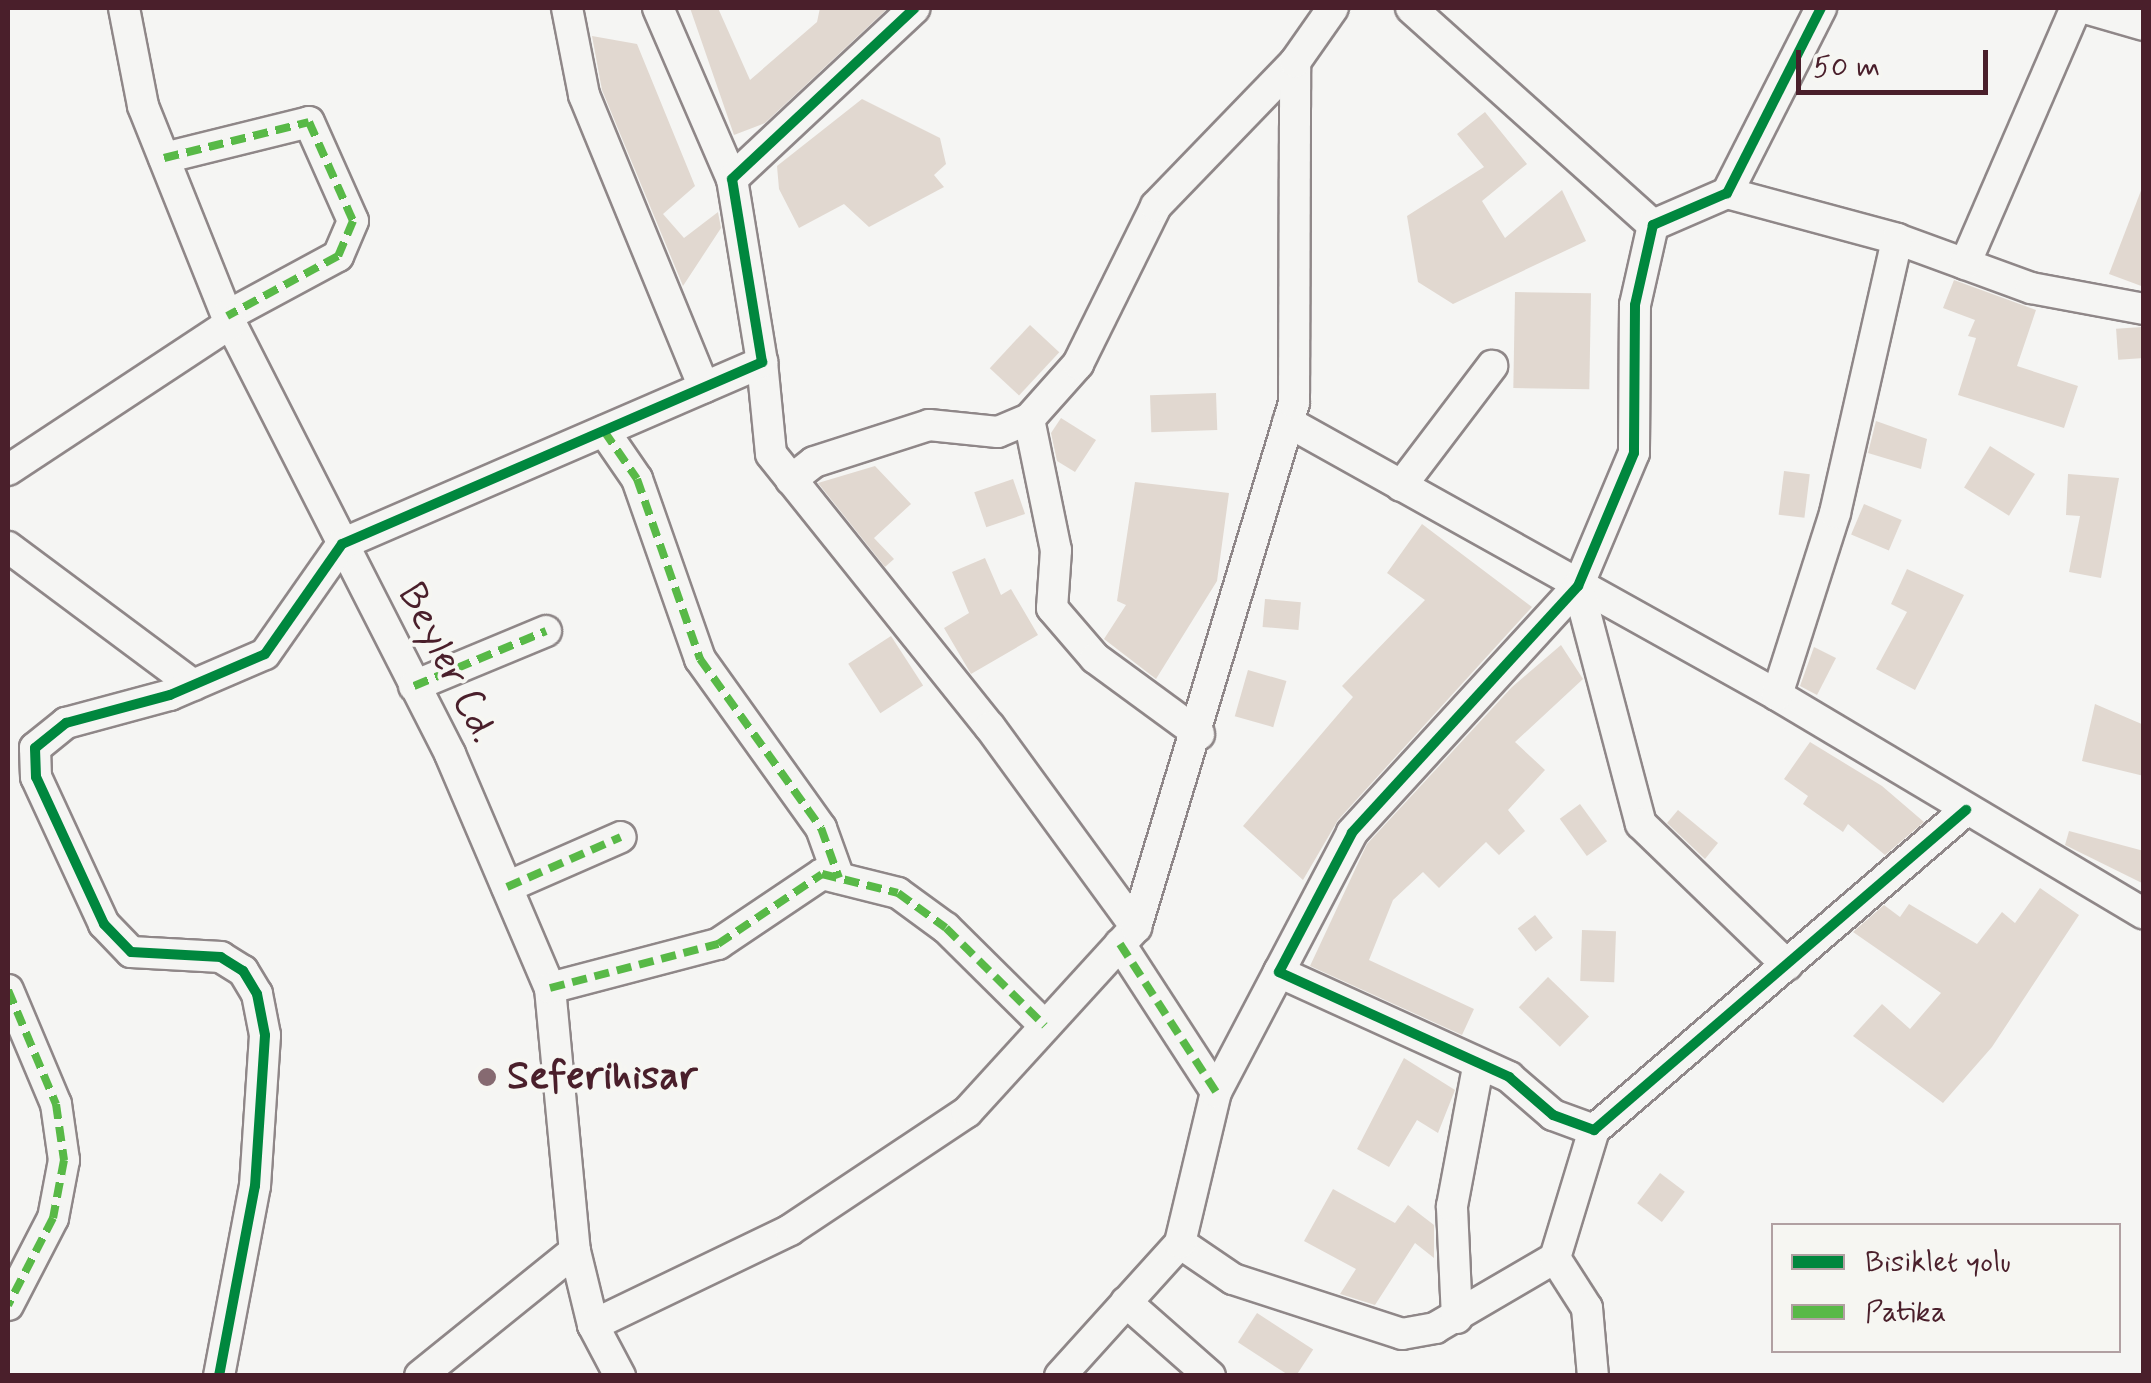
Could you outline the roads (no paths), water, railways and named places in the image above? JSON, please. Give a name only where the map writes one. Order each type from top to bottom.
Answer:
[{"type":"street","name":"Beyler Cd.","points":[[124,8],[143,106],[229,319],[414,686],[550,988],[575,1251],[592,1324],[620,1376]]},
{"type":"street","points":[[567,8],[584,95],[704,387]]},
{"type":"street","points":[[658,8],[732,180],[762,362],[771,454],[990,727],[1128,936],[1216,1092]]},
{"type":"street","points":[[732,180],[914,8]]},
{"type":"street","points":[[791,480],[814,462],[929,424],[998,432],[1029,418],[1078,364],[1156,206],[1295,62],[1333,8]]},
{"type":"street","points":[[1411,8],[1653,225]]},
{"type":"street","points":[[1727,194],[1821,8]]},
{"type":"street","points":[[1965,264],[2076,8]]},
{"type":"street","points":[[2085,8],[2144,26]]},
{"type":"street","points":[[592,1324],[790,1230],[967,1112],[1128,936],[1199,734],[1288,422],[1295,62]]},
{"type":"street","points":[[8,470],[229,319],[338,256],[353,222],[308,122],[164,158]]},
{"type":"street","points":[[1653,225],[1727,194],[1897,239],[2032,288],[2144,309]]},
{"type":"street","points":[[1060,1376],[1180,1243],[1216,1092],[1352,833],[1578,586],[1634,453],[1635,305],[1653,225]]},
{"type":"street","points":[[1777,695],[1835,513],[1897,239]]},
{"type":"street","points":[[219,1376],[256,1186],[265,1035],[257,994],[244,971],[221,956],[131,952],[104,924],[36,777],[35,748],[66,723],[192,685],[265,654],[342,544],[762,362]]},
{"type":"street","points":[[1401,486],[1492,366]]},
{"type":"street","points":[[1029,418],[1056,550],[1052,608],[1094,658],[1199,734]]},
{"type":"street","points":[[1288,422],[1777,695],[2144,914]]},
{"type":"street","points":[[604,431],[648,505],[700,659],[820,828],[839,878]]},
{"type":"street","points":[[8,547],[192,685]]},
{"type":"street","points":[[1578,586],[1641,824],[1787,965]]},
{"type":"street","points":[[414,686],[546,632]]},
{"type":"street","points":[[1180,1243],[1233,1279],[1402,1334],[1456,1318],[1555,1258],[1594,1130],[1966,810]]},
{"type":"street","points":[[507,887],[621,837]]},
{"type":"street","points":[[550,988],[718,944],[822,874],[898,894],[946,928],[1046,1026]]},
{"type":"street","points":[[1279,972],[1478,1067],[1509,1077],[1553,1115],[1594,1130]]},
{"type":"street","points":[[8,990],[56,1104],[64,1160],[53,1218],[8,1306]]},
{"type":"street","points":[[1456,1318],[1452,1206],[1478,1067]]},
{"type":"street","points":[[420,1376],[575,1251]]},
{"type":"street","points":[[1555,1258],[1587,1308],[1594,1375]]},
{"type":"street","points":[[1126,1302],[1210,1376]]},
{"type":"place","name":"Seferihisar","points":[[487,1077]]}]
